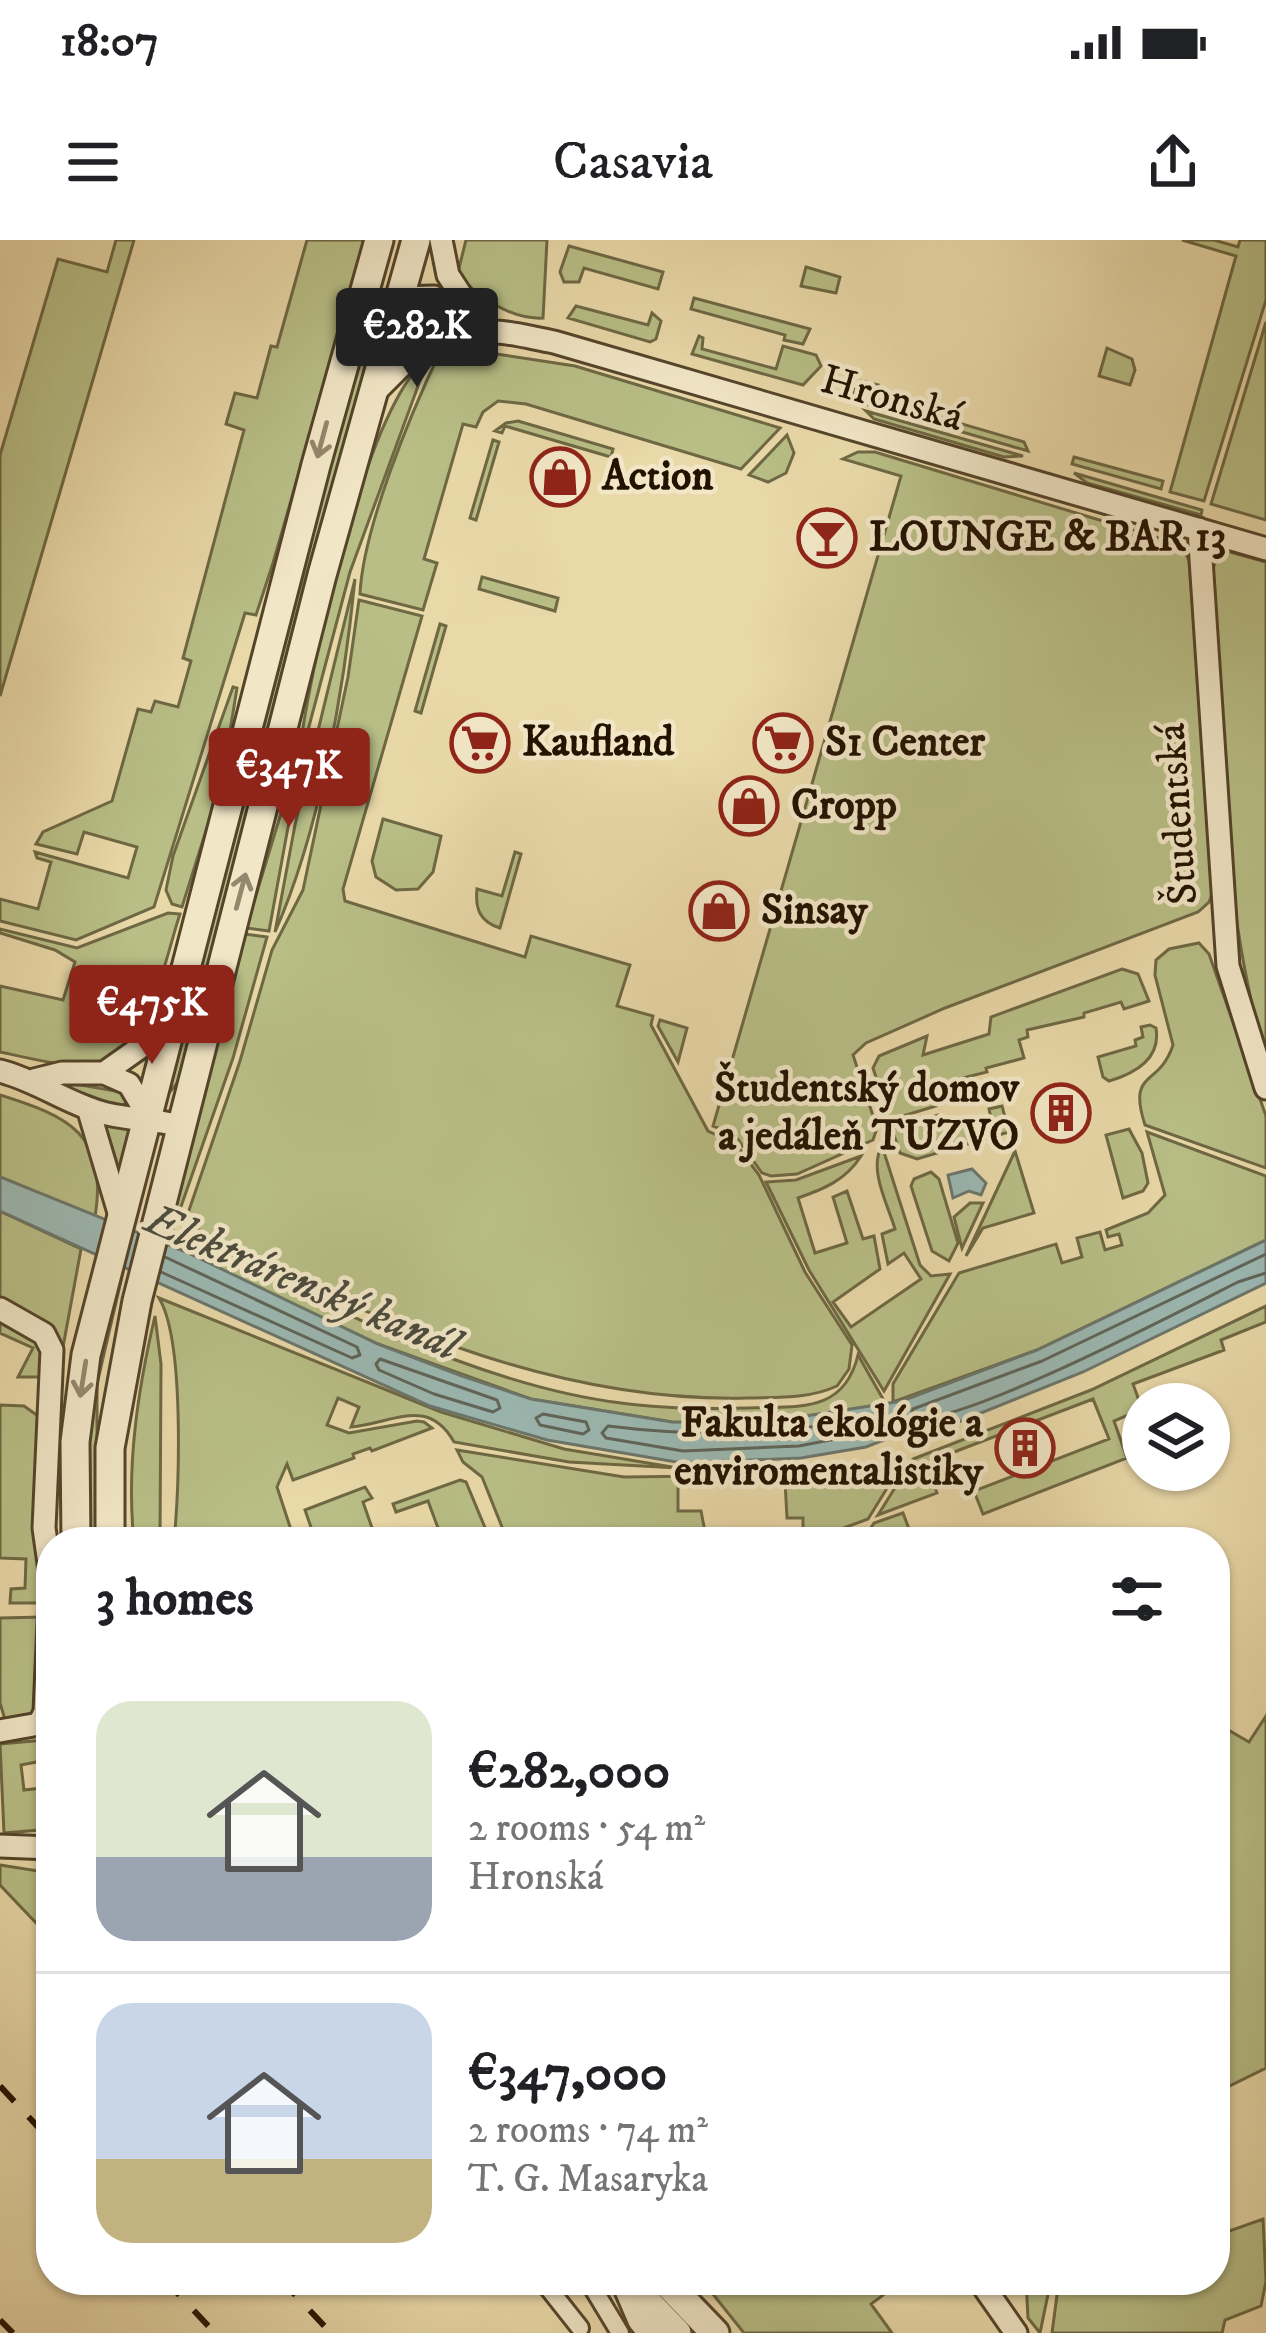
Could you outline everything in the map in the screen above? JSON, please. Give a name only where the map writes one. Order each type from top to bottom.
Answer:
[{"type":"street","points":[[76,1527],[80,1399],[108,1264],[380,240]]},
{"type":"street","points":[[110,1527],[110,1448],[142,1280],[370,398],[416,240]]},
{"type":"street","points":[[441,240],[448,275],[486,326]]},
{"type":"street","points":[[364,287],[398,298],[411,320],[440,337],[407,360],[370,398]]},
{"type":"street","name":"Hronská","points":[[398,298],[434,297],[486,326],[1266,548]]},
{"type":"street","name":"Hronská","points":[[440,337],[486,326]]},
{"type":"street","name":"Študentská","points":[[1199,529],[1228,965],[1266,1088]]},
{"type":"street","points":[[104,1073],[172,1025]]},
{"type":"street","points":[[0,1071],[34,1080],[58,1098],[114,1116],[148,1116],[180,1126]]},
{"type":"street","points":[[34,1080],[62,1073],[104,1073],[129,1084],[148,1116]]},
{"type":"street","points":[[88,1108],[121,1216]]},
{"type":"street","points":[[0,1309],[44,1334],[52,1351],[44,1527]]},
{"type":"street","points":[[0,1731],[36,1725]]},
{"type":"street","points":[[0,1846],[36,1847]]},
{"type":"street","points":[[553,2295],[579,2331]]},
{"type":"street","points":[[597,2295],[620,2333]]},
{"type":"street","points":[[629,2295],[649,2333]]},
{"type":"street","points":[[639,2295],[677,2333]]},
{"type":"street","points":[[678,2295],[715,2333]]},
{"type":"street","points":[[989,2295],[1016,2333]]},
{"type":"green space","points":[[116,240],[134,240],[0,696],[0,455],[58,259],[107,272]]},
{"type":"green space","points":[[307,240],[366,240],[273,563],[256,615],[245,613],[154,907],[76,940],[0,921],[0,899],[38,909],[51,862],[37,858],[35,852],[128,878],[137,847],[84,832],[77,854],[36,844],[43,832],[112,801],[138,709],[151,712],[155,701],[178,707],[191,661],[183,658],[244,430],[226,424],[235,393],[257,398],[271,346],[277,347]]},
{"type":"green space","points":[[466,240],[547,240],[543,318],[507,311],[465,281],[458,272]]},
{"type":"green space","points":[[1182,240],[1214,240],[1238,247],[1240,240],[1266,240],[1266,300],[1204,501],[1170,492],[1236,256]]},
{"type":"green space","points":[[569,246],[663,272],[658,289],[584,268],[579,282],[564,282],[560,272]]},
{"type":"green space","points":[[806,267],[840,277],[836,293],[801,286]]},
{"type":"green space","points":[[694,298],[810,329],[803,344],[784,340],[785,335],[691,309]]},
{"type":"green space","points":[[576,306],[648,325],[652,313],[661,321],[656,339],[650,342],[568,318]]},
{"type":"green space","points":[[378,319],[185,1063],[169,1093],[320,493],[369,326]]},
{"type":"green space","points":[[1266,322],[1266,520],[1211,504]]},
{"type":"green space","points":[[699,336],[702,349],[776,369],[783,346],[816,355],[821,366],[803,385],[692,354]]},
{"type":"green space","points":[[1107,348],[1132,359],[1135,370],[1130,385],[1099,376]]},
{"type":"green space","points":[[477,351],[575,366],[780,428],[741,469],[526,404],[498,401],[483,412],[476,427],[463,424],[424,559],[437,563],[423,610],[360,594],[379,505],[440,352]]},
{"type":"green space","points":[[429,356],[350,572],[307,734],[302,733],[331,590],[364,476],[406,384]]},
{"type":"green space","points":[[861,381],[878,385],[876,399],[1024,442],[1028,451],[862,403],[853,392]]},
{"type":"green space","points":[[866,411],[1023,456],[1004,457],[874,419]]},
{"type":"green space","points":[[518,421],[613,449],[611,457],[505,426],[502,433],[495,431],[506,423]]},
{"type":"green space","points":[[787,435],[794,453],[786,473],[768,482],[749,475]]},
{"type":"green space","points":[[493,440],[499,442],[476,520],[470,518]]},
{"type":"green space","points":[[858,452],[875,452],[1182,545],[1189,561],[1215,887],[1198,912],[866,1043],[853,1055],[877,1128],[873,1140],[797,1174],[771,1176],[762,1173],[734,1134],[713,1126],[901,476],[843,459]]},
{"type":"green space","points":[[1074,457],[1163,481],[1161,489],[1072,464]]},
{"type":"green space","points":[[1074,473],[1202,510],[1201,515],[1087,483]]},
{"type":"green space","points":[[1230,552],[1266,562],[1266,1058],[1240,940],[1225,819],[1211,575],[1216,560]]},
{"type":"green space","points":[[482,577],[558,598],[555,611],[479,589]]},
{"type":"green space","points":[[355,579],[328,759],[305,849],[275,932],[295,825]]},
{"type":"green space","points":[[359,600],[422,616],[343,889],[345,901],[525,957],[531,936],[630,965],[617,1006],[653,1016],[651,1025],[708,1131],[736,1144],[759,1175],[805,1272],[852,1345],[849,1369],[837,1386],[782,1397],[672,1396],[527,1369],[386,1320],[185,1222],[272,950],[303,890],[348,677]]},
{"type":"green space","points":[[440,624],[446,626],[421,713],[415,711]]},
{"type":"green space","points":[[233,687],[237,688],[222,780],[182,907],[172,904],[166,890],[173,856]]},
{"type":"green space","points":[[292,777],[297,778],[269,931],[246,928]]},
{"type":"green space","points":[[383,819],[441,836],[433,872],[418,889],[396,890],[376,877],[372,861]]},
{"type":"green space","points":[[515,852],[521,854],[500,928],[480,914],[477,889],[502,896]]},
{"type":"green space","points":[[168,913],[180,914],[152,1002],[129,1043],[113,1057],[70,1065],[0,1052],[0,986],[63,1000],[75,962],[55,950],[0,933],[0,929],[77,948]]},
{"type":"green space","points":[[244,934],[267,937],[233,1058],[157,1275]]},
{"type":"green space","points":[[1199,943],[1209,954],[1266,1116],[1266,1168],[1145,1125],[1140,1107],[1142,1086],[1173,1045],[1155,975],[1156,960],[1169,949]]},
{"type":"green space","points":[[1122,969],[1138,974],[1149,1001],[1124,1009],[1121,1002],[1084,1013],[1084,1017],[1027,1030],[1028,1037],[1019,1040],[1024,1058],[939,1084],[940,1091],[932,1093],[936,1106],[890,1120],[873,1068],[879,1056],[927,1036],[923,1055],[989,1034],[991,1017]]},
{"type":"green space","points":[[660,1020],[687,1028],[678,1062],[658,1026]]},
{"type":"green space","points":[[1141,1027],[1156,1028],[1157,1039],[1144,1063],[1119,1078],[1109,1081],[1103,1077],[1098,1057],[1136,1046],[1135,1040],[1143,1037]]},
{"type":"green space","points":[[58,1081],[121,1092],[127,1102],[121,1107]]},
{"type":"green space","points":[[0,1095],[46,1112],[79,1133],[95,1166],[95,1217],[0,1177]]},
{"type":"green space","points":[[1002,1106],[1009,1132],[917,1159],[900,1153],[892,1129],[938,1115],[942,1126],[952,1123],[955,1129],[991,1118],[989,1109]]},
{"type":"green space","points":[[105,1125],[131,1130],[120,1168],[118,1167]]},
{"type":"green space","points":[[1129,1129],[1142,1153],[1148,1183],[1143,1191],[1123,1198],[1106,1135]]},
{"type":"green space","points":[[1147,1132],[1266,1176],[1266,1240],[1037,1350],[893,1402],[893,1384],[959,1273],[1056,1244],[1062,1263],[1082,1257],[1077,1238],[1100,1232],[1105,1250],[1122,1245],[1119,1234],[1108,1237],[1106,1230],[1148,1213],[1165,1195]]},
{"type":"green space","points":[[882,1146],[920,1265],[931,1276],[950,1274],[884,1391],[809,1270],[766,1182],[796,1180],[861,1156],[834,1183],[798,1198],[815,1253],[847,1243],[833,1197],[847,1191],[863,1239],[874,1236],[880,1269],[833,1302],[851,1327],[921,1279],[904,1253],[888,1264],[882,1234],[895,1229],[878,1176]]},
{"type":"green space","points":[[1015,1151],[1034,1213],[983,1228],[966,1256]]},
{"type":"green space","points":[[151,1152],[97,1384],[97,1527],[87,1527],[89,1441],[95,1392],[103,1344]]},
{"type":"green space","points":[[931,1172],[939,1179],[958,1243],[949,1261],[932,1251],[911,1186],[914,1179]]},
{"type":"green space","points":[[970,1203],[983,1203],[962,1248],[954,1217]]},
{"type":"green space","points":[[0,1211],[81,1249],[61,1358],[48,1329],[0,1301]]},
{"type":"green space","points":[[182,1229],[395,1336],[565,1393],[669,1407],[802,1406],[831,1397],[842,1387],[858,1355],[883,1399],[881,1405],[760,1423],[672,1422],[531,1399],[378,1344],[175,1248]]},
{"type":"green space","points":[[159,1298],[441,1412],[564,1449],[678,1468],[569,1462],[454,1442],[444,1428],[421,1416],[351,1427],[359,1407],[338,1398],[327,1425],[349,1433],[417,1421],[432,1428],[293,1480],[287,1464],[277,1487],[290,1527],[175,1527],[176,1380]]},
{"type":"green space","points":[[1266,1306],[1266,1322],[1221,1340],[1224,1350],[1136,1383],[1122,1383],[1122,1418],[1114,1421],[1122,1460],[983,1514],[974,1491],[1109,1439],[1093,1399],[941,1457],[945,1469],[930,1475],[937,1493],[878,1515],[913,1459],[1091,1390]]},
{"type":"green space","points":[[0,1315],[40,1337],[44,1377],[18,1377],[33,1348],[0,1333]]},
{"type":"green space","points":[[155,1316],[161,1364],[160,1527],[133,1527],[135,1428]]},
{"type":"green space","points":[[0,1405],[24,1406],[41,1418],[36,1603],[10,1603],[11,1589],[25,1588],[26,1559],[0,1558]]},
{"type":"green space","points":[[457,1450],[624,1477],[864,1474],[902,1464],[868,1519],[846,1527],[803,1527],[803,1518],[787,1518],[785,1481],[678,1484],[678,1511],[701,1511],[704,1527],[502,1527],[482,1477],[463,1462]]},
{"type":"green space","points":[[460,1480],[466,1482],[485,1527],[438,1527],[428,1501],[396,1512],[393,1504]]},
{"type":"green space","points":[[365,1487],[372,1498],[363,1502],[372,1527],[311,1527],[305,1510]]},
{"type":"green space","points":[[903,1513],[908,1527],[871,1527]]},
{"type":"green space","points":[[36,1617],[36,1719],[6,1723],[0,1703],[0,1618]]},
{"type":"green space","points":[[1266,1716],[1266,2068],[1230,2086],[1230,1731],[1249,1742]]},
{"type":"green space","points":[[36,1741],[36,1762],[21,1765],[24,1790],[36,1789],[36,1830],[4,1833],[0,1744]]},
{"type":"green space","points":[[0,1865],[36,1871],[36,1923],[0,1885]]},
{"type":"green space","points":[[1263,2219],[1266,2281],[1261,2306],[1225,2320],[1222,2333],[1052,2333],[1057,2295],[1230,2295],[1230,2231]]},
{"type":"green space","points":[[714,2295],[883,2295],[871,2304],[892,2333],[744,2333]]},
{"type":"green space","points":[[1027,2295],[1048,2295],[1040,2333],[1028,2318]]},
{"type":"water","points":[[972,1169],[986,1183],[981,1195],[969,1191],[953,1198],[948,1175]]},
{"type":"water","points":[[0,1177],[186,1252],[378,1344],[462,1376],[531,1399],[672,1422],[760,1423],[902,1401],[1037,1350],[1266,1240],[1266,1283],[1083,1372],[956,1423],[801,1458],[682,1463],[547,1440],[430,1406],[0,1211]]},
{"type":"railway","points":[[0,2086],[36,2125]]},
{"type":"railway","points":[[179,2295],[215,2333]]},
{"type":"railway","points":[[295,2295],[331,2333]]},
{"type":"railway","points":[[0,2320],[13,2333]]},
{"type":"place","name":"Action","points":[[560,477]]},
{"type":"place","name":"LOUNGE & BAR 13","points":[[827,538]]},
{"type":"place","name":"Kaufland","points":[[480,743]]},
{"type":"place","name":"S1 Center","points":[[783,743]]},
{"type":"place","name":"Cropp","points":[[749,806]]},
{"type":"place","name":"Sinsay","points":[[719,911]]},
{"type":"place","name":"Študentský domov a jedáleň TUZVO","points":[[1061,1113]]},
{"type":"place","name":"Fakulta ekológie a enviromentalistiky","points":[[1025,1448]]},
{"type":"water label","name":"Elektrárenský kanál","points":[[302,1283]]}]
